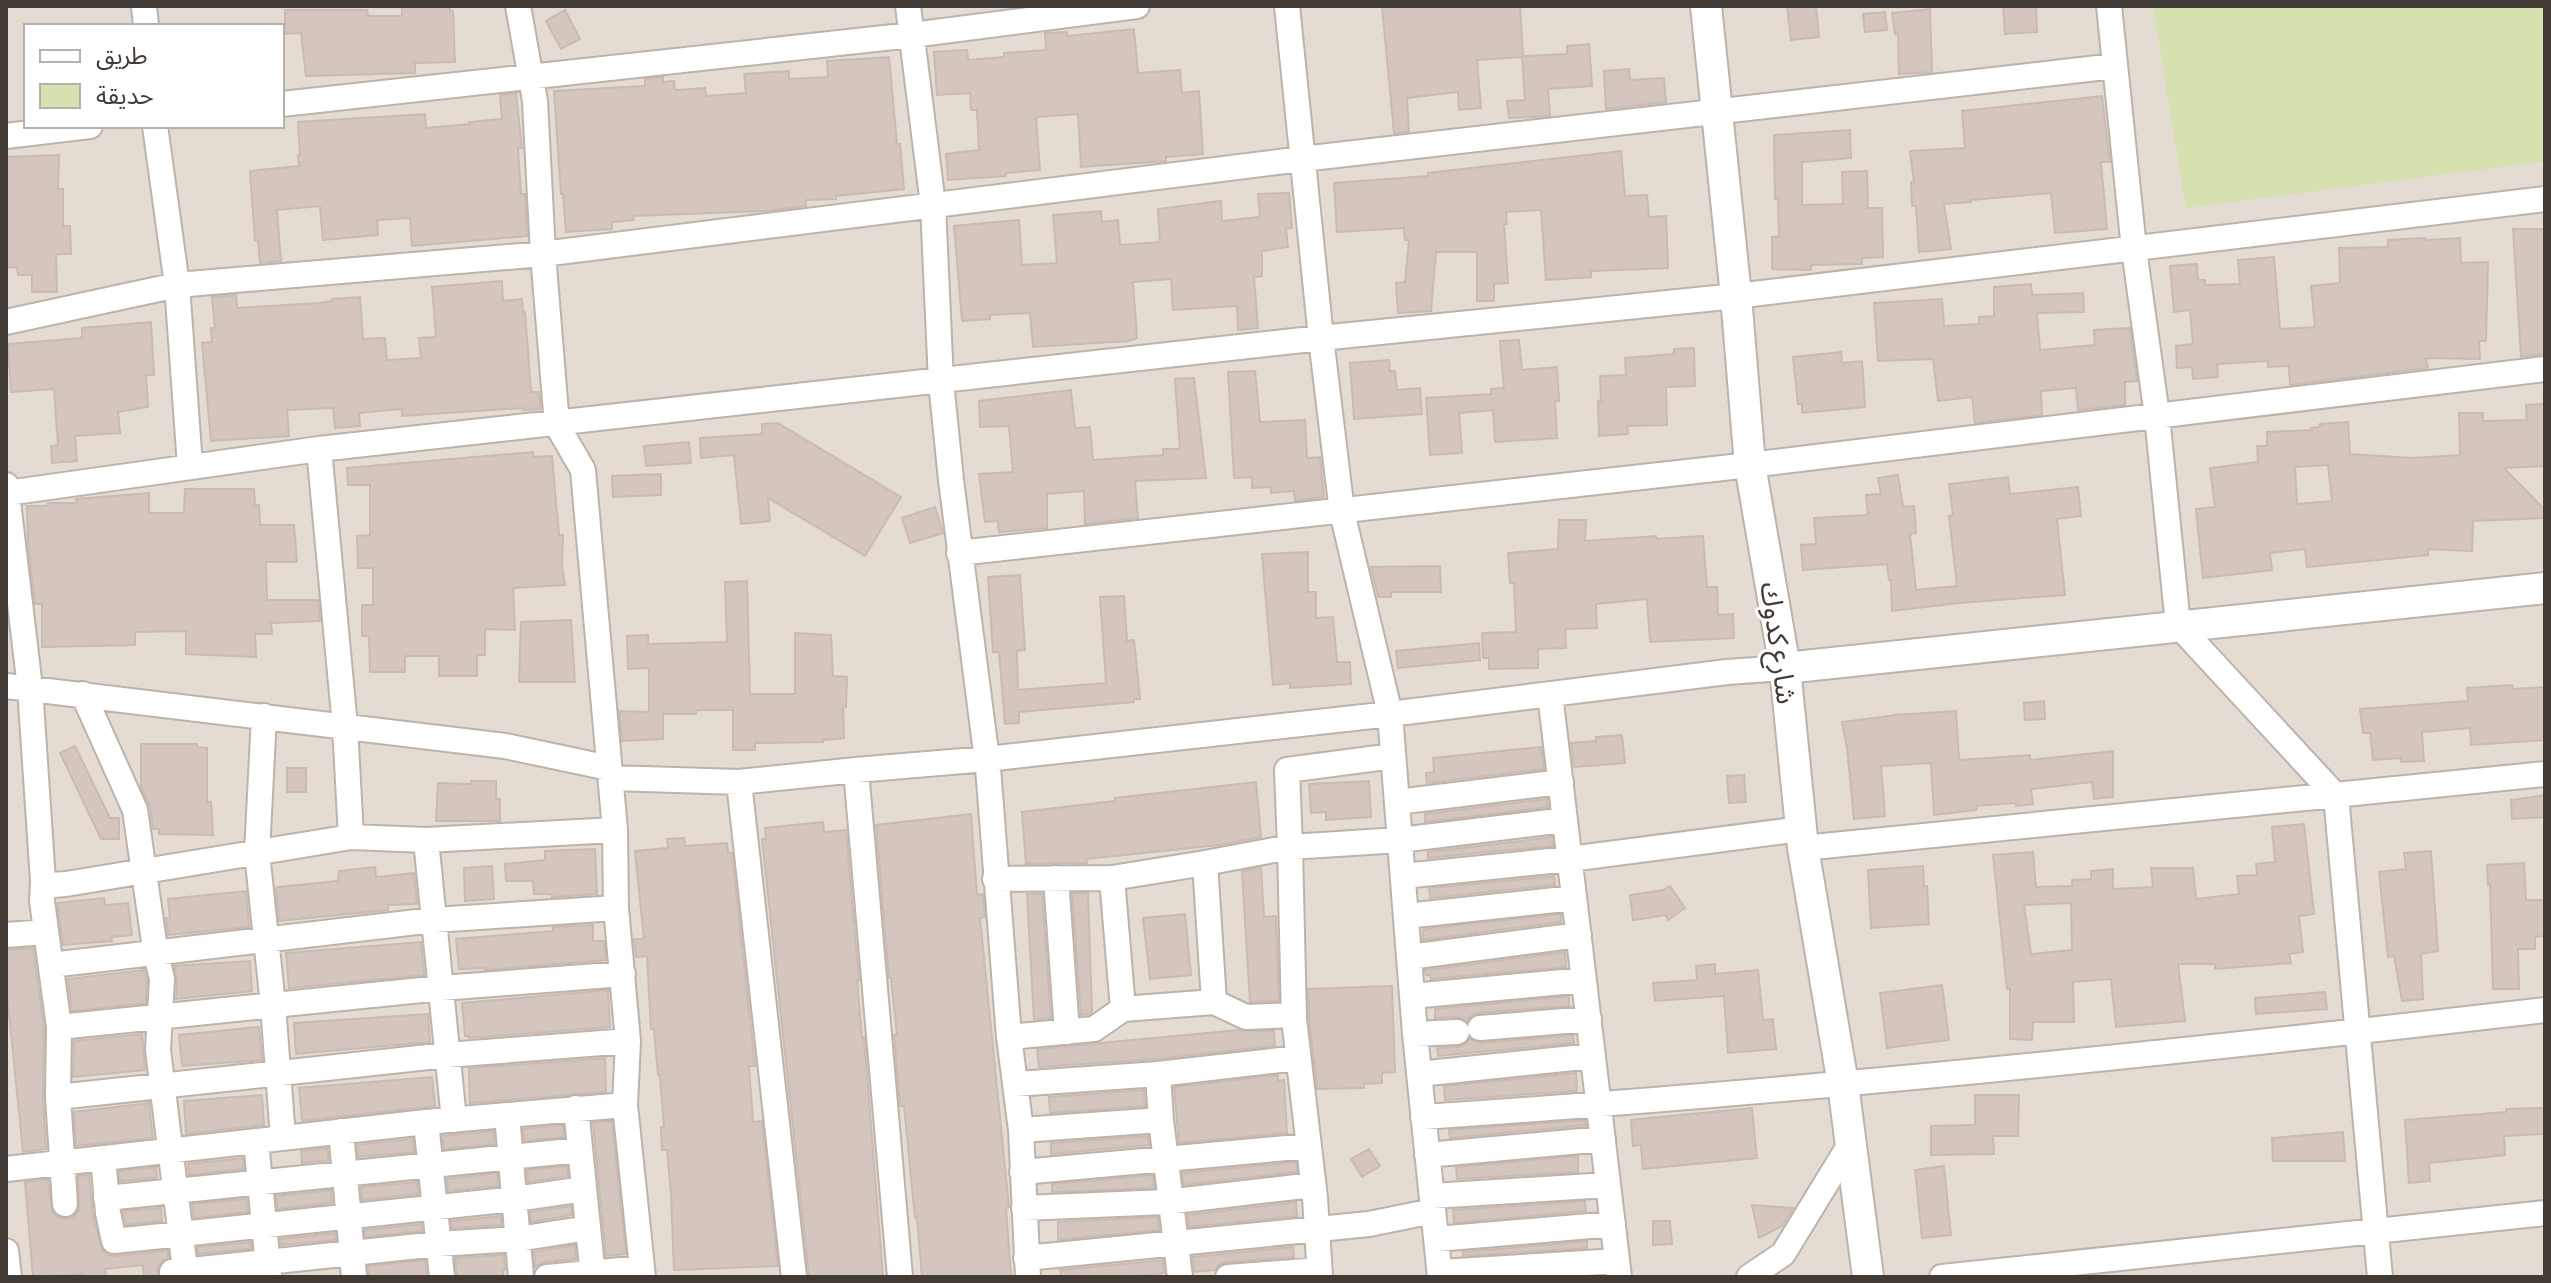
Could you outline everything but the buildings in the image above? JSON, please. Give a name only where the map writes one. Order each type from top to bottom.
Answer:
[{"type":"street","points":[[518,6],[535,101],[557,425],[583,470],[615,830],[616,908],[628,1041],[625,1105],[643,1272],[547,1277]]},
{"type":"street","points":[[908,6],[933,205],[941,382],[959,553],[987,759],[1009,1037],[1021,1130],[1027,1268],[1176,1243],[1369,1224],[1432,1203],[1608,1185]]},
{"type":"street","points":[[284,104],[912,35],[1137,6]]},
{"type":"street","points":[[1287,6],[1342,512],[1390,714],[1415,1034],[1440,1274],[1618,1269],[1550,694]]},
{"type":"street","name":"شارع كدوك","points":[[1706,6],[1719,112],[1750,465],[1785,668],[1802,839],[1843,1084],[1868,1277]]},
{"type":"street","points":[[2109,6],[2178,625],[2336,796],[2380,1277]]},
{"type":"street","points":[[6,322],[177,285],[543,254],[1302,159],[2115,66]]},
{"type":"street","points":[[6,136],[73,128]]},
{"type":"street","points":[[155,128],[177,285],[190,466]]},
{"type":"street","points":[[65,1204],[58,1097],[59,1027],[18,687],[7,489],[319,449],[1321,338],[1736,296],[2545,199]]},
{"type":"street","points":[[959,553],[1750,465],[2545,369]]},
{"type":"street","points":[[319,449],[345,726],[351,837]]},
{"type":"street","points":[[18,687],[505,746],[610,773],[739,782],[987,759],[1727,672],[2545,588]]},
{"type":"street","points":[[83,694],[135,810],[162,979],[158,1050],[181,1233],[181,1273],[353,1265],[438,1244],[518,1239],[588,1228]]},
{"type":"street","points":[[264,716],[257,853],[283,1138]]},
{"type":"street","points":[[1228,1277],[1320,1274],[1294,1015],[1287,770],[1393,756]]},
{"type":"street","points":[[856,770],[900,1277]]},
{"type":"street","points":[[1403,876],[1802,839],[2336,796],[2545,774]]},
{"type":"street","points":[[739,782],[794,1277]]},
{"type":"street","points":[[1397,802],[1561,782]]},
{"type":"street","points":[[995,879],[1112,878],[1290,847],[1400,840],[1565,820]]},
{"type":"street","points":[[43,881],[52,885],[66,884],[351,837],[426,840],[615,830]]},
{"type":"street","points":[[426,840],[454,1120]]},
{"type":"street","points":[[1205,863],[1214,1002]]},
{"type":"street","points":[[1056,878],[1067,1032]]},
{"type":"street","points":[[1112,878],[1123,1009]]},
{"type":"street","points":[[1406,916],[1574,898]]},
{"type":"street","points":[[51,965],[434,920],[616,908]]},
{"type":"street","points":[[6,935],[46,932]]},
{"type":"street","points":[[1409,957],[1579,935]]},
{"type":"street","points":[[59,1027],[441,988],[623,974]]},
{"type":"street","points":[[1412,996],[1584,980]]},
{"type":"street","points":[[1009,1037],[1094,1029],[1123,1009],[1214,1002],[1246,1017],[1294,1015]]},
{"type":"street","points":[[1423,1117],[1843,1084],[2545,1010]]},
{"type":"street","points":[[1415,1034],[1589,1019]]},
{"type":"street","points":[[58,1097],[447,1055],[628,1041]]},
{"type":"street","points":[[1419,1074],[1593,1056]]},
{"type":"street","points":[[1015,1084],[1158,1074],[1298,1058]]},
{"type":"street","points":[[1158,1074],[1180,1277]]},
{"type":"street","points":[[6,1169],[426,1122],[625,1105]]},
{"type":"street","points":[[576,1108],[593,1275]]},
{"type":"street","points":[[507,1115],[521,1277]]},
{"type":"street","points":[[1021,1130],[1161,1120]]},
{"type":"street","points":[[426,1122],[442,1277]]},
{"type":"street","points":[[341,1131],[353,1265]]},
{"type":"street","points":[[1427,1155],[1603,1139]]},
{"type":"street","points":[[256,1141],[268,1270]]},
{"type":"street","points":[[1022,1172],[1309,1146]]},
{"type":"street","points":[[1749,1277],[1783,1254],[1849,1146]]},
{"type":"street","points":[[106,1198],[580,1150]]},
{"type":"street","points":[[103,1158],[114,1241],[584,1189]]},
{"type":"street","points":[[1024,1208],[1171,1202],[1313,1185]]},
{"type":"street","points":[[1942,1277],[2545,1213]]},
{"type":"street","points":[[1437,1239],[1613,1224]]},
{"type":"street","points":[[6,1251],[9,1277]]},
{"type":"shaded area","points":[[6,6],[2545,6],[2545,1277],[6,1277]]},
{"type":"green space","points":[[2153,6],[2545,6],[2545,161],[2186,208]]}]
